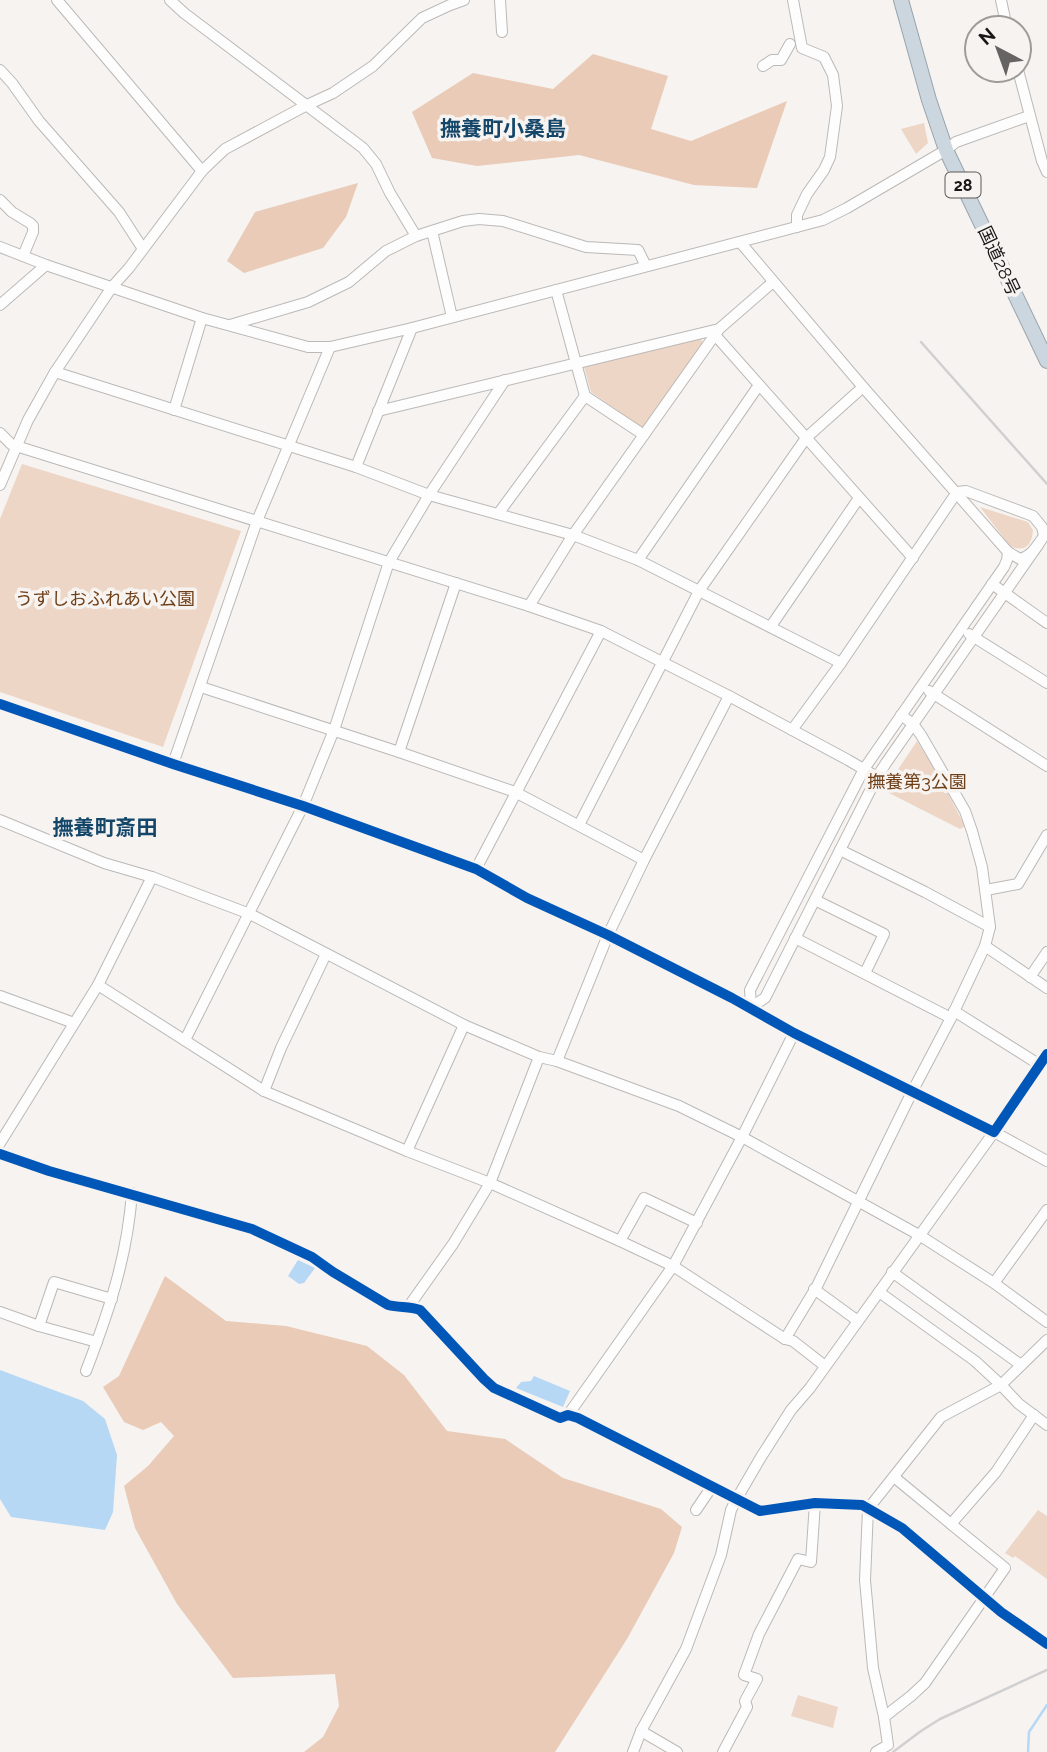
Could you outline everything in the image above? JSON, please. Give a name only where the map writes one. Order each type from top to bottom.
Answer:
[{"type":"highway","name":"国道28号","points":[[901,0],[946,150],[1047,361]]},
{"type":"street","points":[[57,0],[202,171]]},
{"type":"street","points":[[170,0],[363,148],[376,164],[416,236]]},
{"type":"street","points":[[0,485],[9,445],[28,420],[55,372],[113,287],[202,171],[225,149],[333,93],[373,66],[422,18],[464,0]]},
{"type":"street","points":[[500,0],[502,32]]},
{"type":"street","points":[[793,0],[802,48],[824,57],[832,75],[837,106],[830,157],[797,215],[797,227]]},
{"type":"street","points":[[763,66],[772,60],[781,60],[790,44]]},
{"type":"street","points":[[0,70],[39,121],[119,212],[144,249]]},
{"type":"street","points":[[1021,84],[1047,172]]},
{"type":"street","points":[[0,247],[202,318],[308,347],[330,348],[823,220],[956,142],[1029,116]]},
{"type":"street","points":[[0,200],[33,226],[23,256]]},
{"type":"street","points":[[230,325],[308,302],[349,282],[386,251],[416,236],[463,221],[503,221],[586,247],[638,250],[646,266]]},
{"type":"street","points":[[432,231],[453,317]]},
{"type":"street","points":[[740,242],[1008,552],[1020,559],[1025,558],[1038,545]]},
{"type":"street","points":[[0,305],[46,265]]},
{"type":"street","points":[[529,606],[573,535],[717,332],[773,282]]},
{"type":"street","points":[[556,290],[585,396],[644,435]]},
{"type":"street","points":[[174,410],[202,318]]},
{"type":"street","points":[[356,467],[412,328]]},
{"type":"street","points":[[378,411],[717,332]]},
{"type":"street","points":[[717,332],[759,385],[913,558]]},
{"type":"street","points":[[173,764],[257,521],[330,348]]},
{"type":"street","points":[[55,372],[356,467],[429,495],[573,535],[638,560],[841,663]]},
{"type":"street","points":[[185,1040],[303,806],[334,730],[388,562],[505,380]]},
{"type":"street","points":[[638,560],[759,385]]},
{"type":"street","points":[[579,825],[699,591],[806,438],[863,387]]},
{"type":"street","points":[[498,514],[585,396]]},
{"type":"street","points":[[0,433],[9,445],[456,583],[601,631],[729,696],[877,777]]},
{"type":"street","points":[[751,1007],[765,998],[877,777],[1046,534],[1033,516],[966,491],[957,492],[792,730]]},
{"type":"street","points":[[771,626],[859,498]]},
{"type":"street","points":[[751,1007],[750,990],[864,769],[1004,567],[1008,552]]},
{"type":"street","points":[[399,752],[456,583]]},
{"type":"street","points":[[992,584],[1047,623]]},
{"type":"street","points":[[961,629],[1047,683]]},
{"type":"street","points":[[476,869],[601,631]]},
{"type":"street","points":[[921,686],[1047,766]]},
{"type":"street","points":[[201,687],[515,792],[644,860]]},
{"type":"street","points":[[557,1061],[608,935],[729,696]]},
{"type":"street","points":[[0,704],[303,806],[476,869],[527,898],[608,935],[751,1007],[794,1033],[1047,1161]]},
{"type":"street","points":[[785,1339],[859,1202],[953,1014],[985,946],[990,927],[986,890],[965,811],[914,724],[901,715]]},
{"type":"street","points":[[0,820],[104,863],[152,877],[250,914],[464,1025],[539,1057],[557,1061],[680,1107],[742,1137],[919,1235],[994,1283],[1047,1322]]},
{"type":"street","points":[[986,890],[1018,884],[1047,835]]},
{"type":"street","points":[[840,850],[990,927]]},
{"type":"street","points":[[0,1143],[98,985],[152,877]]},
{"type":"street","points":[[815,900],[884,934],[865,973]]},
{"type":"street","points":[[795,938],[953,1014],[1040,1065]]},
{"type":"street","points":[[985,946],[1047,988]]},
{"type":"street","points":[[1030,977],[1047,952]]},
{"type":"street","points":[[264,1091],[281,1048],[326,954]]},
{"type":"street","points":[[98,985],[264,1091],[407,1151],[490,1182],[673,1266],[785,1339],[793,1341],[825,1366]]},
{"type":"street","points":[[0,996],[74,1023]]},
{"type":"street","points":[[407,1151],[464,1025]]},
{"type":"street","points":[[0,1154],[49,1171],[252,1229],[312,1257],[388,1305],[409,1306],[423,1312],[494,1388],[560,1418],[568,1415],[673,1266],[794,1033]]},
{"type":"street","points":[[633,1752],[641,1731],[686,1648],[721,1555],[731,1510],[761,1457],[791,1410],[810,1388],[1047,1054]]},
{"type":"street","points":[[409,1306],[453,1244],[490,1182],[539,1057]]},
{"type":"street","points":[[86,1371],[121,1270],[132,1193]]},
{"type":"street","points":[[621,1241],[644,1198],[697,1223]]},
{"type":"street","points":[[994,1283],[1047,1210]]},
{"type":"street","points":[[892,1272],[1021,1365]]},
{"type":"street","points":[[38,1326],[54,1282],[112,1299]]},
{"type":"street","points":[[814,1289],[858,1321]]},
{"type":"street","points":[[879,1292],[975,1362],[1018,1404],[1047,1425]]},
{"type":"street","points":[[0,1312],[38,1326],[97,1342]]},
{"type":"street","points":[[876,1752],[888,1745],[873,1668],[866,1590],[868,1509],[941,1417],[1001,1385],[1047,1340]]},
{"type":"street","points":[[568,1415],[760,1511],[815,1503],[862,1504],[902,1528],[1000,1612],[1046,1641]]},
{"type":"street","points":[[951,1524],[996,1472],[1034,1415]]},
{"type":"street","points":[[894,1477],[1005,1568]]},
{"type":"street","points":[[696,1510],[711,1488]]},
{"type":"street","points":[[723,1752],[747,1707],[745,1701],[757,1679],[744,1675],[759,1634],[798,1559],[811,1562],[815,1503]]},
{"type":"street","points":[[884,1717],[925,1683],[1012,1558]]},
{"type":"street","points":[[641,1731],[677,1752]]},
{"type":"green space","points":[[924,123],[928,143],[916,154],[901,129]]},
{"type":"green space","points":[[701,338],[704,346],[642,428],[591,392],[584,367]]},
{"type":"green space","name":"うずしおふれあい公園","points":[[22,464],[241,531],[163,747],[0,692],[0,519]]},
{"type":"green space","points":[[980,507],[1028,522],[1033,530],[1029,544],[1020,549],[1010,546]]},
{"type":"green space","name":"撫養第3公園","points":[[917,741],[965,826],[960,829],[887,792]]},
{"type":"green space","points":[[1038,1510],[1047,1516],[1047,1579],[1015,1556],[1013,1558],[1005,1553]]},
{"type":"green space","points":[[798,1695],[838,1707],[833,1728],[791,1716]]},
{"type":"shaded area","points":[[593,54],[668,76],[651,129],[691,141],[787,101],[757,188],[694,185],[579,155],[477,166],[432,158],[412,112],[473,73],[553,89]]},
{"type":"shaded area","points":[[358,183],[346,217],[323,248],[244,273],[227,261],[255,212]]},
{"type":"shaded area","points":[[165,1276],[226,1321],[286,1326],[367,1346],[404,1375],[447,1431],[505,1439],[563,1478],[661,1509],[682,1527],[674,1553],[627,1639],[555,1752],[304,1752],[323,1737],[339,1706],[335,1674],[233,1678],[177,1604],[135,1528],[124,1486],[148,1466],[174,1436],[161,1422],[143,1430],[124,1422],[103,1387],[119,1376]]},
{"type":"water","points":[[298,1260],[315,1268],[304,1283],[299,1284],[288,1276]]},
{"type":"water","points":[[0,1370],[83,1401],[105,1419],[117,1455],[113,1512],[105,1530],[11,1517],[0,1499]]},
{"type":"water","points":[[534,1376],[570,1391],[563,1407],[516,1388],[521,1382],[531,1381]]},
{"type":"waterway","points":[[1028,1752],[1029,1732],[1047,1705]]},
{"type":"railway","points":[[921,342],[1047,484]]},
{"type":"railway","points":[[893,1752],[940,1719],[1047,1670]]},
{"type":"cycle path","points":[[0,704],[303,806],[476,869],[527,898],[608,935],[794,1033],[994,1132],[1047,1054]]},
{"type":"cycle path","points":[[0,1154],[49,1171],[252,1229],[312,1257],[388,1305],[420,1310],[494,1388],[560,1418],[568,1415],[578,1418],[760,1511],[815,1503],[862,1505],[902,1528],[1001,1612],[1047,1644]]},
{"type":"district","name":"撫養町小桑島","points":[[503,129]]},
{"type":"district","name":"撫養町斎田","points":[[105,828]]}]
